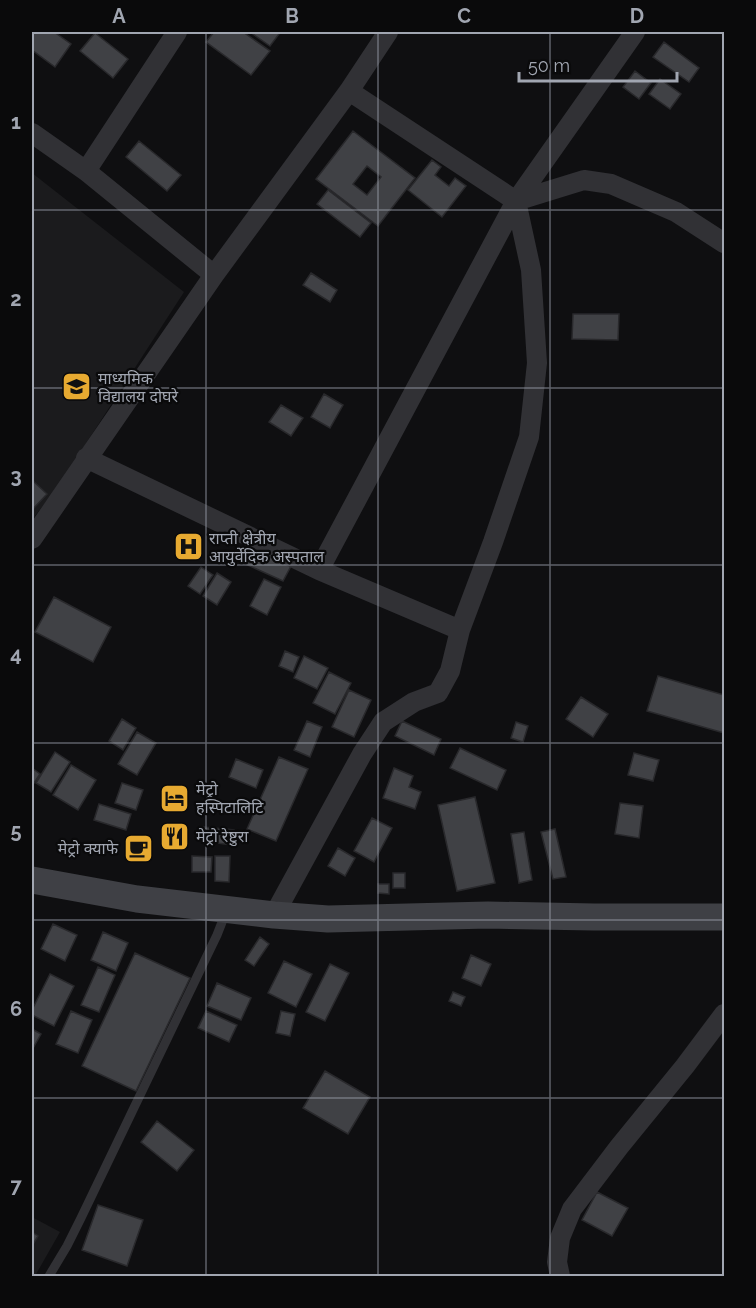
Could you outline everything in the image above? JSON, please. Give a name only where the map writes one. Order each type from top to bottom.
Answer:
[{"type":"main road","points":[[32,880],[137,899],[328,919],[488,915],[724,916]]},
{"type":"street","points":[[86,171],[177,32]]},
{"type":"street","points":[[32,539],[214,275],[349,91],[388,32]]},
{"type":"street","points":[[319,570],[516,201],[635,32]]},
{"type":"street","points":[[274,915],[362,754],[383,722],[414,702],[438,693],[450,671],[460,630],[529,437],[537,363],[531,270],[516,201],[349,91]]},
{"type":"street","points":[[32,133],[86,171],[214,275]]},
{"type":"street","points":[[516,201],[584,180],[611,184],[676,212],[724,243]]},
{"type":"street","points":[[86,458],[319,570],[460,630]]},
{"type":"street","points":[[555,1272],[560,1238],[572,1209],[724,1014]]},
{"type":"lane","points":[[49,1276],[72,1237],[227,910]]},
{"type":"shaded area","name":"माध्यमिक विद्यालय दोघरे","points":[[32,173],[184,292],[61,482],[32,520]]},
{"type":"shaded area","points":[[32,1217],[60,1232],[35,1276],[32,1276]]},
{"type":"building","points":[[32,32],[54,32],[71,44],[55,67],[32,50]]},
{"type":"building","points":[[214,32],[243,32],[270,51],[251,75],[206,42]]},
{"type":"building","points":[[250,32],[276,32],[279,34],[270,46]]},
{"type":"building","points":[[95,33],[128,59],[113,78],[80,51]]},
{"type":"building","points":[[664,42],[699,68],[689,82],[653,57]]},
{"type":"building","points":[[635,71],[651,83],[639,99],[623,87]]},
{"type":"building","points":[[660,79],[681,94],[670,109],[649,94]]},
{"type":"building","points":[[353,131],[415,178],[378,226],[316,179]],"holes":[[[367,166],[381,177],[367,195],[353,184]]]},
{"type":"building","points":[[139,141],[181,175],[167,191],[126,157]]},
{"type":"building","points":[[432,160],[441,167],[435,175],[449,186],[455,178],[466,186],[442,217],[408,190]]},
{"type":"building","points":[[328,190],[371,223],[360,237],[317,204]]},
{"type":"building","points":[[311,273],[337,290],[330,302],[303,285]]},
{"type":"building","points":[[573,314],[619,314],[618,340],[572,339]]},
{"type":"building","points":[[324,394],[343,405],[330,428],[311,417]]},
{"type":"building","points":[[281,405],[303,418],[291,436],[269,422]]},
{"type":"building","points":[[32,480],[47,494],[32,510]]},
{"type":"building","points":[[246,545],[291,566],[283,581],[239,561]]},
{"type":"building","points":[[201,567],[213,575],[200,594],[188,586]]},
{"type":"building","points":[[217,573],[231,582],[217,605],[203,596]]},
{"type":"building","points":[[264,579],[281,587],[267,615],[250,606]]},
{"type":"building","points":[[54,597],[111,627],[93,662],[35,632]]},
{"type":"building","points":[[285,651],[299,657],[293,672],[279,666]]},
{"type":"building","points":[[304,656],[328,668],[317,689],[294,678]]},
{"type":"building","points":[[329,672],[351,683],[335,714],[313,703]]},
{"type":"building","points":[[658,676],[724,695],[724,733],[647,711]]},
{"type":"building","points":[[349,690],[371,700],[354,737],[332,727]]},
{"type":"building","points":[[581,697],[608,714],[593,737],[566,719]]},
{"type":"building","points":[[122,719],[136,728],[123,750],[109,741]]},
{"type":"building","points":[[307,721],[322,727],[310,757],[294,750]]},
{"type":"building","points":[[402,721],[441,739],[434,755],[395,736]]},
{"type":"building","points":[[516,722],[528,726],[523,742],[511,738]]},
{"type":"building","points":[[137,732],[156,743],[137,775],[118,764]]},
{"type":"building","points":[[460,748],[506,770],[497,790],[450,768]]},
{"type":"building","points":[[55,752],[70,762],[51,792],[36,783]]},
{"type":"building","points":[[634,753],[659,760],[653,781],[628,775]]},
{"type":"building","points":[[279,757],[308,769],[276,841],[247,829]]},
{"type":"building","points":[[236,759],[263,770],[256,788],[229,777]]},
{"type":"building","points":[[71,765],[96,780],[78,810],[53,795]]},
{"type":"building","points":[[32,768],[40,774],[32,786]]},
{"type":"building","points":[[394,768],[413,776],[409,787],[421,792],[415,809],[383,798]]},
{"type":"building","points":[[122,783],[143,790],[136,810],[115,803]]},
{"type":"building","points":[[475,797],[495,883],[457,891],[438,805]]},
{"type":"building","points":[[620,803],[643,806],[639,838],[615,834]]},
{"type":"building","points":[[99,804],[131,814],[126,830],[94,820]]},
{"type":"building","points":[[372,818],[392,828],[374,862],[354,851]]},
{"type":"building","points":[[203,827],[234,830],[232,845],[202,841]]},
{"type":"building","points":[[555,829],[566,877],[553,879],[541,832]]},
{"type":"building","points":[[524,832],[532,880],[519,883],[511,834]]},
{"type":"building","points":[[338,848],[355,858],[345,876],[328,866]]},
{"type":"building","points":[[192,856],[212,857],[211,872],[192,872]]},
{"type":"building","points":[[215,856],[230,856],[229,882],[215,881]]},
{"type":"building","points":[[393,873],[405,873],[405,888],[393,888]]},
{"type":"building","points":[[378,884],[389,884],[389,894],[378,893]]},
{"type":"building","points":[[53,924],[77,935],[65,961],[41,949]]},
{"type":"building","points":[[103,932],[128,943],[116,971],[91,960]]},
{"type":"building","points":[[260,937],[269,944],[254,966],[245,960]]},
{"type":"building","points":[[135,953],[190,978],[136,1091],[82,1066]]},
{"type":"building","points":[[471,955],[491,964],[481,986],[462,978]]},
{"type":"building","points":[[284,961],[312,974],[296,1007],[268,993]]},
{"type":"building","points":[[330,964],[349,973],[325,1021],[306,1012]]},
{"type":"building","points":[[98,967],[115,975],[99,1012],[81,1005]]},
{"type":"building","points":[[50,974],[74,986],[54,1026],[32,1015],[32,1010]]},
{"type":"building","points":[[217,983],[251,998],[241,1020],[207,1006]]},
{"type":"building","points":[[453,992],[465,997],[461,1006],[449,1001]]},
{"type":"building","points":[[71,1011],[92,1020],[78,1053],[56,1044]]},
{"type":"building","points":[[206,1011],[237,1025],[229,1042],[198,1028]]},
{"type":"building","points":[[281,1011],[295,1014],[290,1036],[276,1033]]},
{"type":"building","points":[[32,1029],[41,1034],[32,1050]]},
{"type":"building","points":[[325,1071],[370,1097],[348,1134],[303,1108]]},
{"type":"building","points":[[157,1121],[194,1150],[177,1171],[141,1142]]},
{"type":"building","points":[[597,1192],[628,1208],[612,1236],[582,1220]]},
{"type":"building","points":[[98,1205],[143,1220],[127,1266],[82,1250]]},
{"type":"building","points":[[32,1232],[38,1236],[32,1246]]},
{"type":"place","name":"माध्यमिक विद्यालय दोघरे","points":[[77,387]]},
{"type":"place","name":"राप्ती क्षेत्रीय आयुर्वेदिक अस्पताल","points":[[188,547]]},
{"type":"place","name":"मेट्रो हस्पिटालिटि","points":[[175,798]]},
{"type":"place","name":"मेट्रो रेष्टुरा","points":[[175,836]]},
{"type":"place","name":"मेट्रो क्याफे","points":[[139,848]]}]
